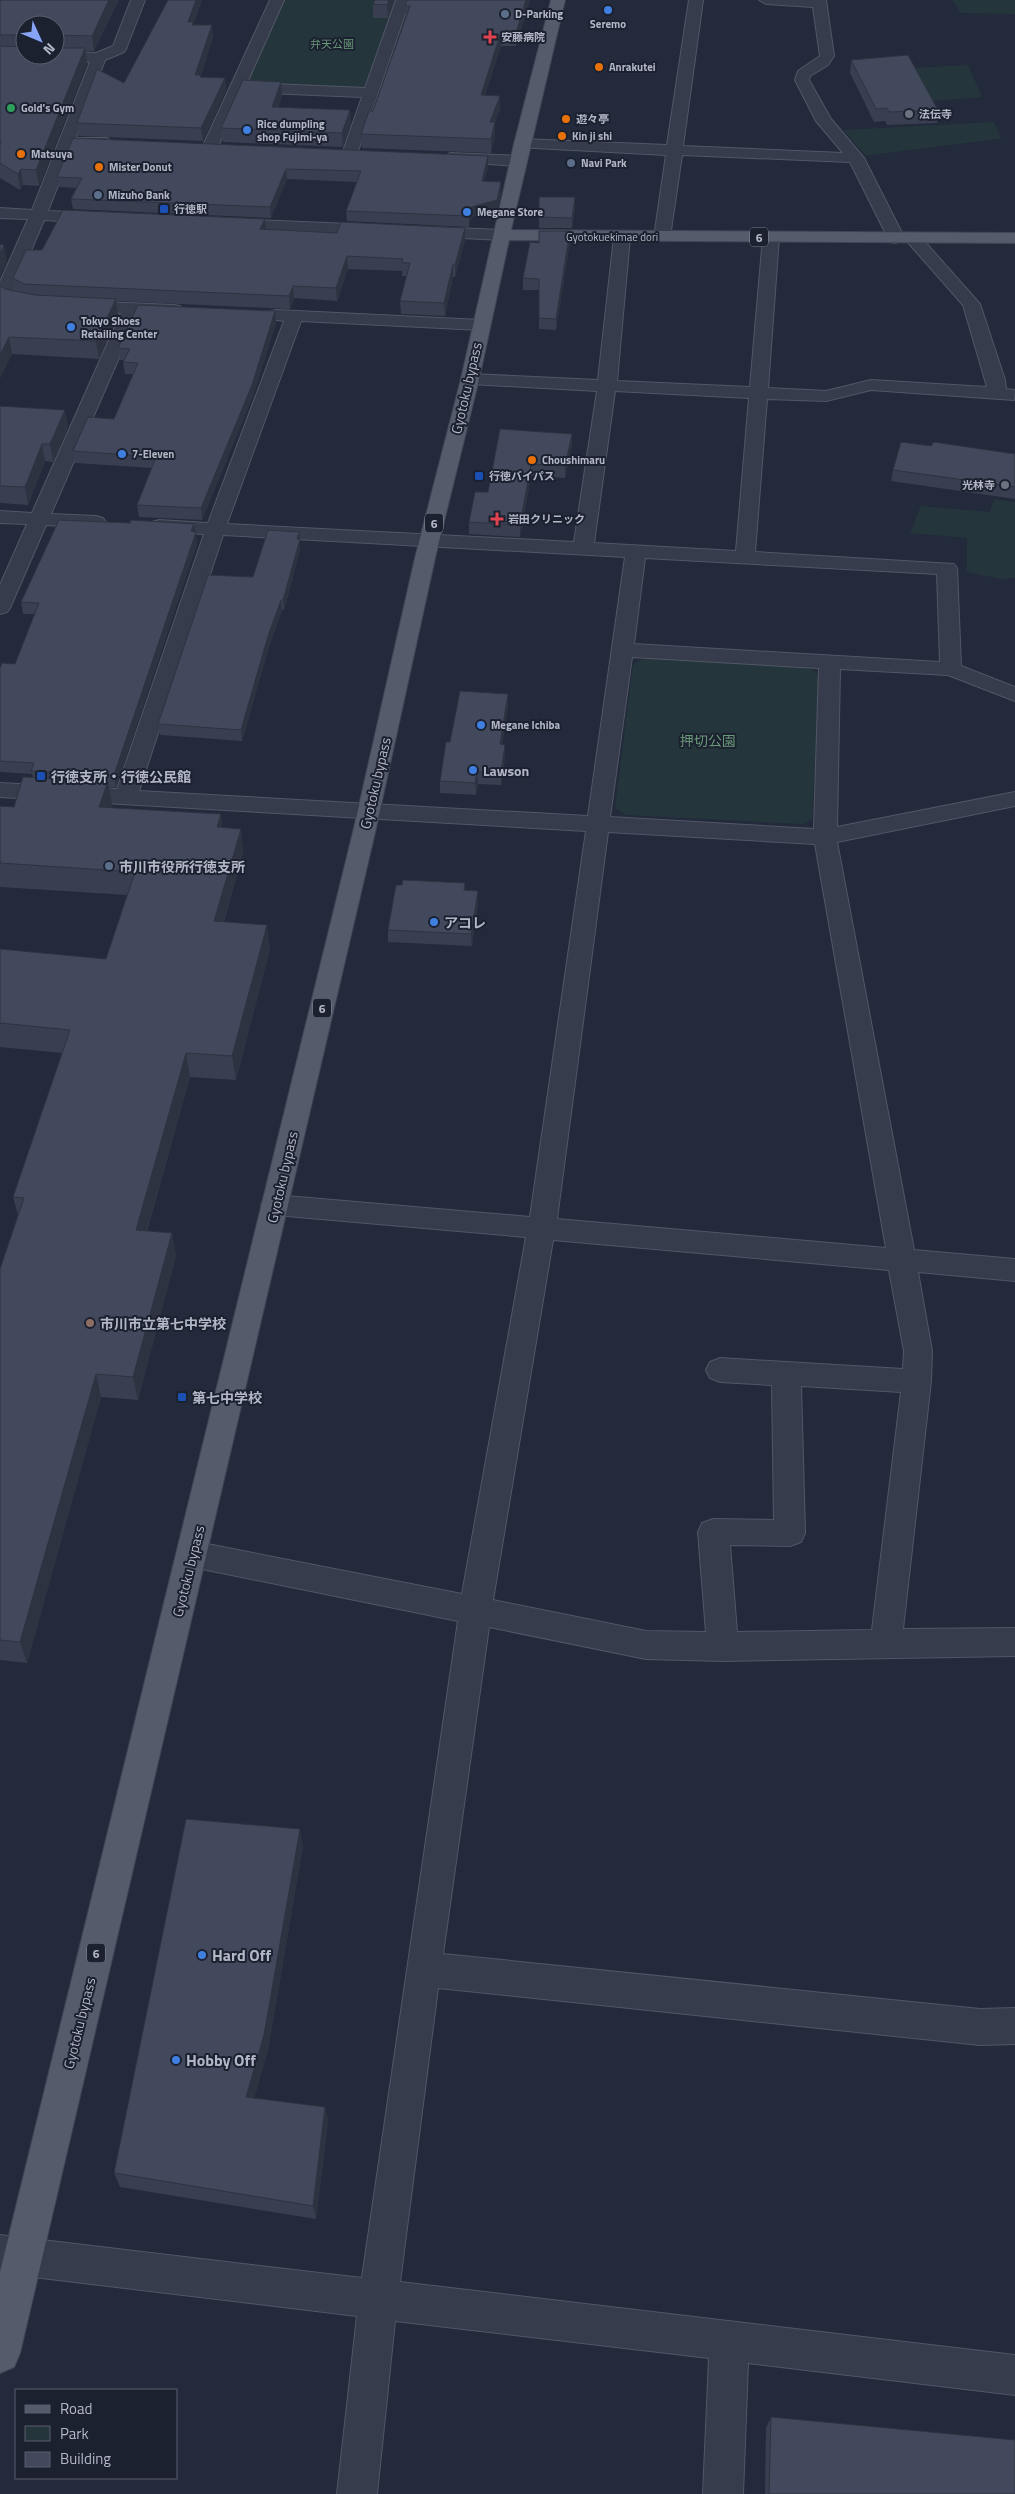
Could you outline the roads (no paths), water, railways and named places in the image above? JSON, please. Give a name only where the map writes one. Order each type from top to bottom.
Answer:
[{"type":"main road","name":"Gyotoku bypass","points":[[0,2352],[12,2255],[192,1554],[368,811],[430,539],[470,379],[522,144],[558,0]]},
{"type":"main road","name":"Gyotokuekimae dori","points":[[503,235],[1015,238]]},
{"type":"street","points":[[0,56],[96,58],[118,50],[138,0]]},
{"type":"street","points":[[210,148],[277,0]]},
{"type":"street","points":[[350,154],[403,0]]},
{"type":"street","points":[[662,237],[696,0]]},
{"type":"street","points":[[766,0],[819,2],[827,56],[823,62],[803,74],[802,80],[824,121],[856,158],[904,238],[971,304],[996,380],[997,393]]},
{"type":"street","points":[[7,296],[37,215],[98,64],[96,58]]},
{"type":"street","points":[[236,87],[371,93]]},
{"type":"street","points":[[66,142],[123,144]]},
{"type":"street","points":[[522,144],[856,158]]},
{"type":"street","points":[[191,147],[229,148]]},
{"type":"street","points":[[331,153],[369,154]]},
{"type":"street","points":[[437,157],[518,161]]},
{"type":"street","points":[[0,213],[116,219]]},
{"type":"street","points":[[215,223],[393,231]]},
{"type":"street","name":"Gyotokuekimae dori","points":[[413,232],[503,235]]},
{"type":"street","points":[[583,548],[607,384],[622,237]]},
{"type":"street","points":[[745,557],[771,238]]},
{"type":"street","points":[[63,306],[189,311]]},
{"type":"street","points":[[0,608],[132,308]]},
{"type":"street","points":[[256,314],[481,326]]},
{"type":"street","points":[[125,798],[216,529],[294,316]]},
{"type":"street","points":[[470,379],[607,384],[826,396],[871,385],[1015,395]]},
{"type":"street","points":[[0,517],[946,568],[951,669]]},
{"type":"street","points":[[357,2494],[378,2299],[423,1969],[475,1612],[542,1227],[636,551]]},
{"type":"street","points":[[622,650],[951,669],[1015,695]]},
{"type":"street","points":[[830,662],[824,837],[903,1260],[918,1351],[918,1381],[886,1642]]},
{"type":"street","points":[[0,790],[824,837],[1015,800]]},
{"type":"street","points":[[275,1205],[1015,1270]]},
{"type":"street","points":[[720,1370],[918,1381]]},
{"type":"street","points":[[723,1647],[714,1532],[790,1533],[786,1374]]},
{"type":"street","points":[[192,1554],[646,1645],[723,1647],[886,1642],[1015,1642]]},
{"type":"street","points":[[423,1969],[980,2028],[1015,2026]]},
{"type":"street","points":[[12,2255],[1015,2375]]},
{"type":"street","points":[[723,2494],[729,2340]]},
{"type":"place","name":"Seremo","points":[[608,10]]},
{"type":"place","name":"D-Parking","points":[[505,14]]},
{"type":"place","name":"安藤病院","points":[[490,37]]},
{"type":"place","name":"Anrakutei","points":[[599,67]]},
{"type":"place","name":"Gold's Gym","points":[[11,108]]},
{"type":"place","name":"法伝寺","points":[[909,114]]},
{"type":"place","name":"遊々亭","points":[[566,119]]},
{"type":"place","name":"Rice dumpling shop Fujimi-ya","points":[[247,130]]},
{"type":"place","name":"Kin ji shi","points":[[562,136]]},
{"type":"place","name":"Matsuya","points":[[21,154]]},
{"type":"place","name":"Navi Park","points":[[571,163]]},
{"type":"place","name":"Mister Donut","points":[[99,167]]},
{"type":"place","name":"Mizuho Bank","points":[[98,195]]},
{"type":"place","name":"行徳駅","points":[[164,209]]},
{"type":"place","name":"Megane Store","points":[[467,212]]},
{"type":"place","name":"Tokyo Shoes Retailing Center","points":[[71,327]]},
{"type":"place","name":"7-Eleven","points":[[122,454]]},
{"type":"place","name":"Choushimaru","points":[[532,460]]},
{"type":"place","name":"行徳バイパス","points":[[479,476]]},
{"type":"place","name":"光林寺","points":[[1005,485]]},
{"type":"place","name":"岩田クリニック","points":[[497,519]]},
{"type":"place","name":"Megane Ichiba","points":[[481,725]]},
{"type":"place","name":"Lawson","points":[[473,770]]},
{"type":"place","name":"行徳支所・行徳公民館","points":[[41,776]]},
{"type":"place","name":"市川市役所行徳支所","points":[[109,866]]},
{"type":"place","name":"アコレ","points":[[434,922]]},
{"type":"place","name":"市川市立第七中学校","points":[[90,1323]]},
{"type":"place","name":"第七中学校","points":[[182,1397]]},
{"type":"place","name":"Hard Off","points":[[202,1955]]},
{"type":"place","name":"Hobby Off","points":[[176,2060]]},
{"type":"park label","name":"弁天公園","points":[[332,44]]},
{"type":"park label","name":"押切公園","points":[[708,740]]}]
